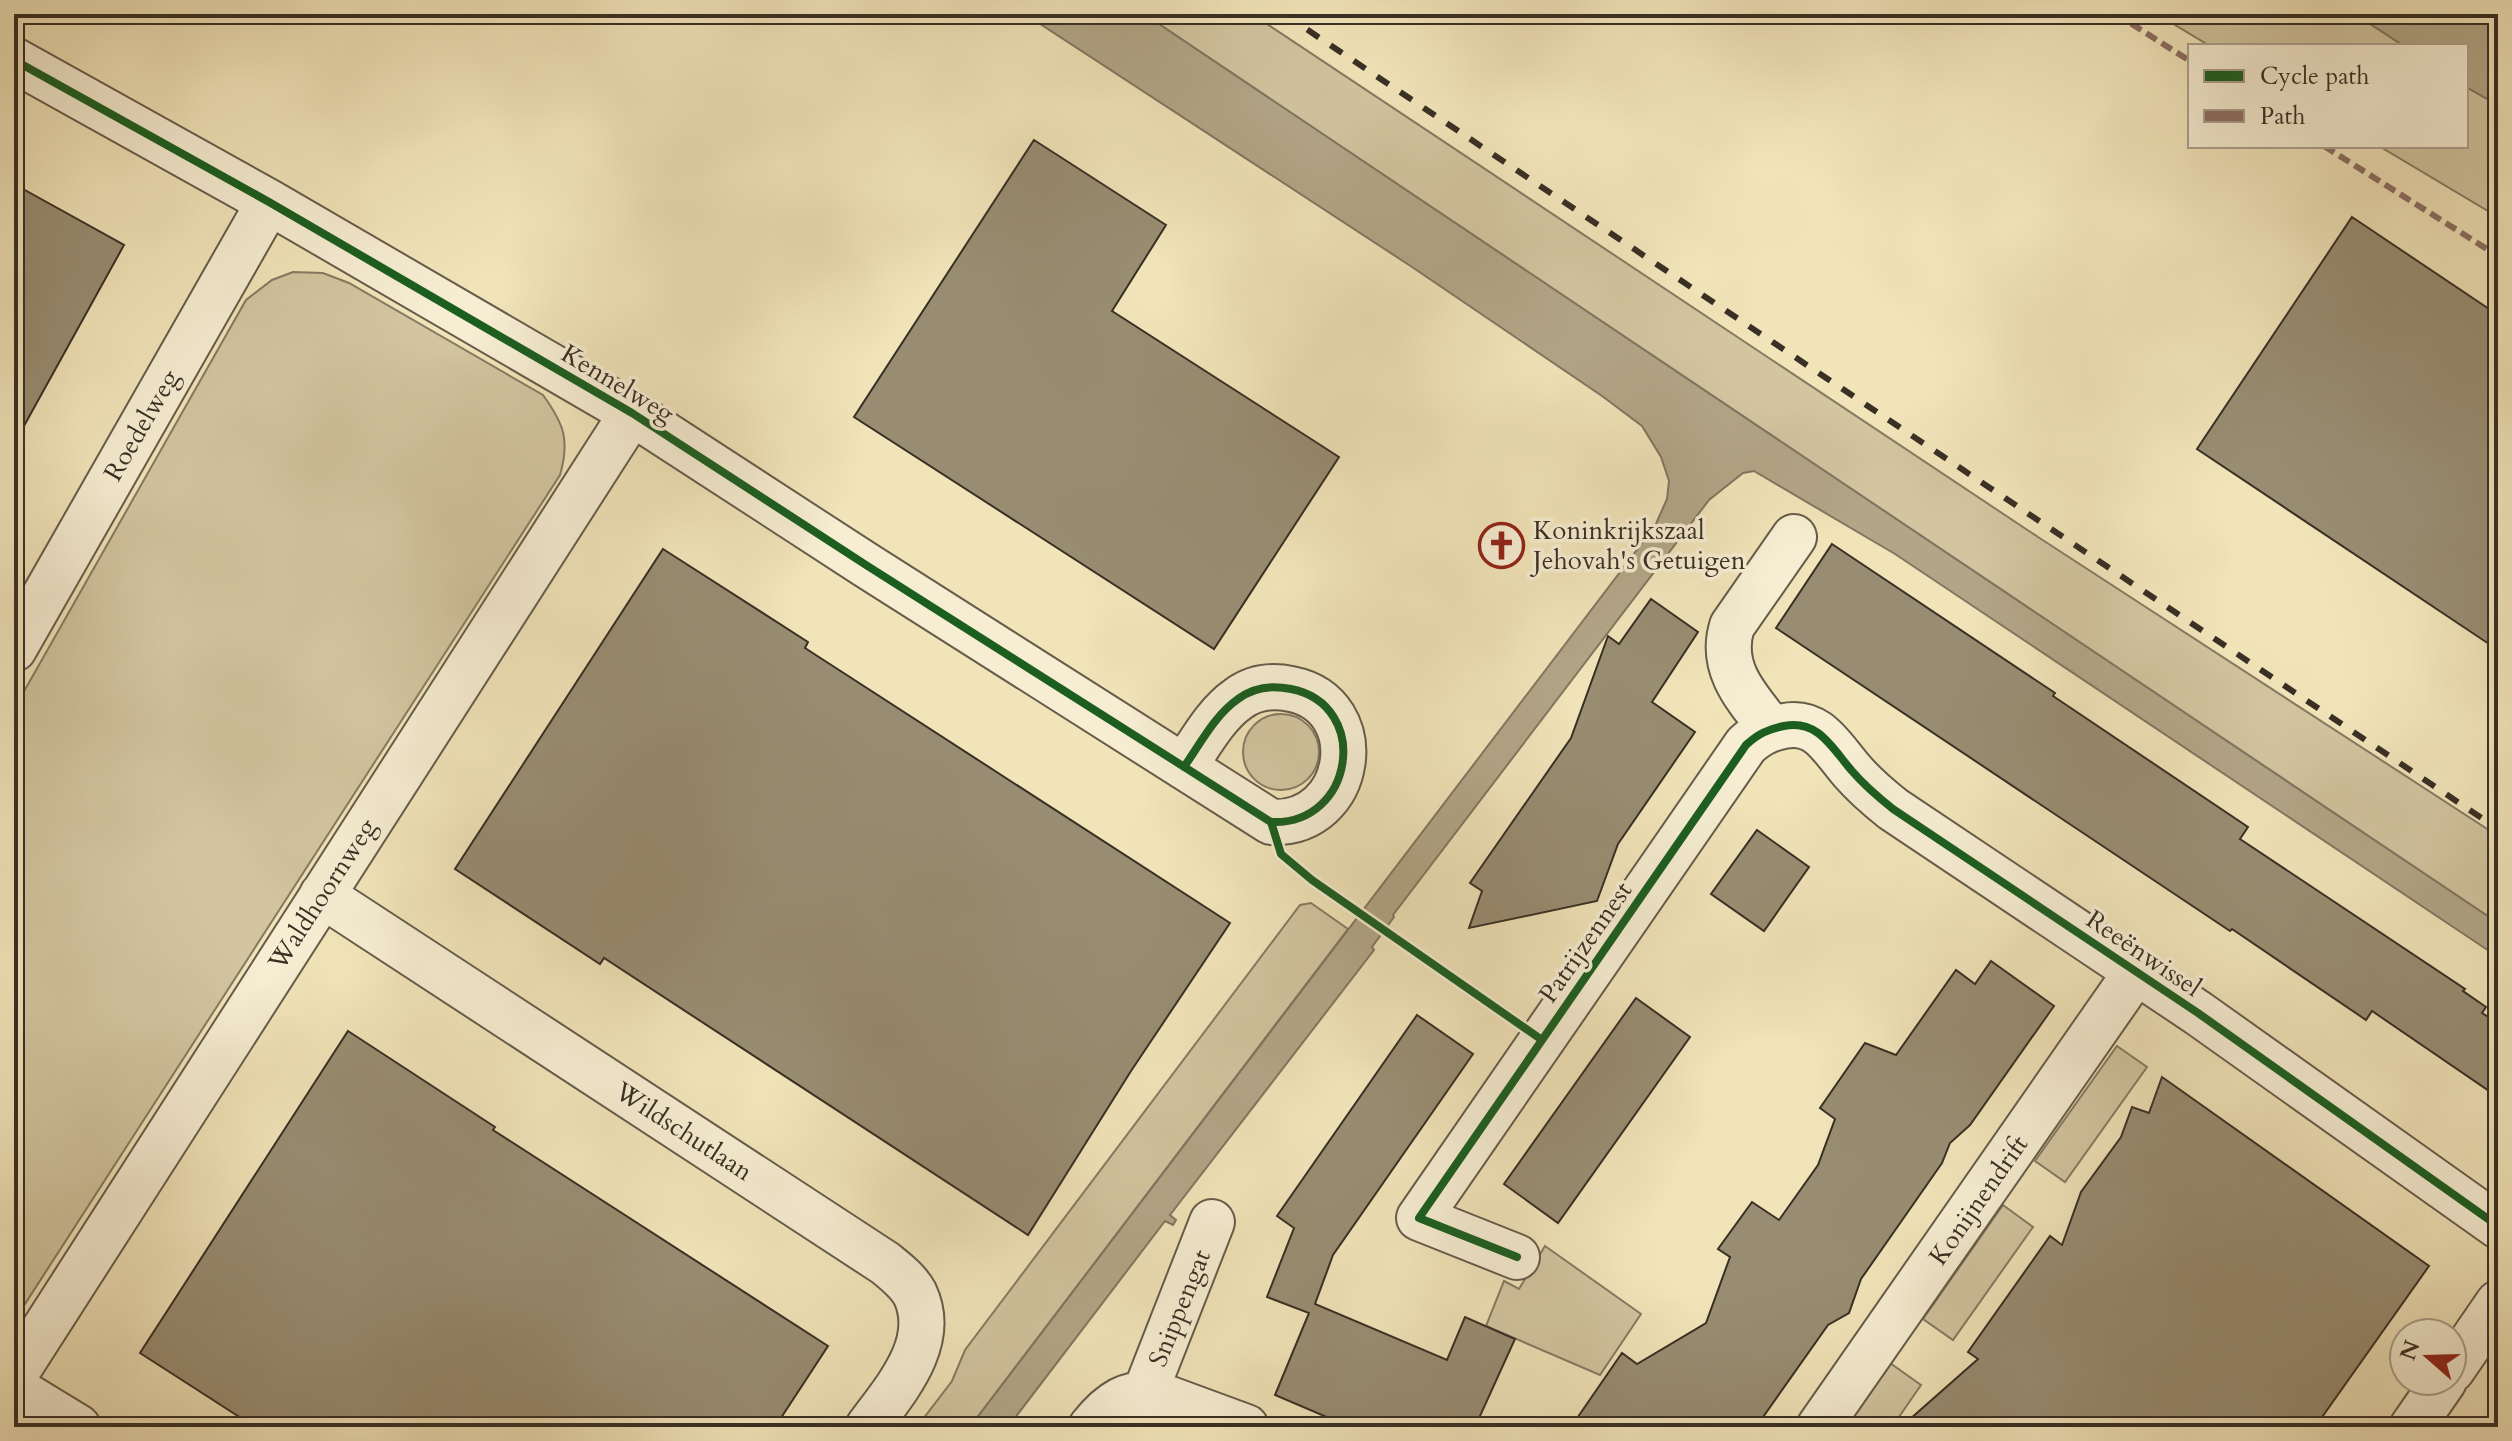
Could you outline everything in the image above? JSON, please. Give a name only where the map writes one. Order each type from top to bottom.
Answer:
[{"type":"street","name":"Kennelweg","points":[[14,60],[269,202],[632,413],[1184,767]]},
{"type":"street","name":"Roedelweg","points":[[14,649],[269,202]]},
{"type":"street","name":"Waldhoornweg","points":[[14,1376],[632,413]]},
{"type":"street","points":[[1771,728],[1734,677],[1728,659],[1727,641],[1732,626],[1794,537]]},
{"type":"street","name":"Reeënwissel","points":[[1771,728],[1794,724],[1810,727],[1822,735],[1869,790],[1893,809],[2136,972],[2498,1226]]},
{"type":"street","name":"Patrijzennest","points":[[1517,1257],[1419,1218],[1737,758],[1758,734],[1771,728]]},
{"type":"street","name":"Wildschutlaan","points":[[322,895],[885,1263],[903,1279],[914,1293],[920,1311],[922,1326],[919,1341],[900,1384],[868,1427]]},
{"type":"street","name":"Konijnendrift","points":[[1819,1427],[2136,972]]},
{"type":"street","name":"Snippengat","points":[[1145,1393],[1212,1222]]},
{"type":"street","points":[[2468,1347],[2498,1303]]},
{"type":"street","points":[[14,1388],[78,1427]]},
{"type":"street","name":"Snippengat","points":[[1091,1427],[1117,1400],[1145,1393],[1159,1395],[1246,1427]]},
{"type":"street","points":[[2412,1427],[2433,1397]]},
{"type":"shaded area","points":[[1025,14],[1144,14],[2498,923],[2498,957],[1895,554],[1754,471],[1743,473],[1709,500],[1393,915],[1372,947],[1374,950],[1170,1215],[1176,1220],[1173,1225],[1165,1221],[1008,1427],[970,1427],[1655,526],[1667,499],[1669,481],[1661,457],[1642,426],[1602,396],[1409,265]]},
{"type":"shaded area","points":[[1144,14],[1252,14],[2038,537],[2498,836],[2498,923]]},
{"type":"shaded area","points":[[2157,14],[2355,14],[2401,44],[2207,44]]},
{"type":"shaded area","points":[[2355,14],[2498,14],[2498,105],[2468,88],[2468,44],[2401,44]]},
{"type":"shaded area","points":[[2468,88],[2498,105],[2498,217],[2382,148],[2468,148]]},
{"type":"shaded area","points":[[293,272],[323,273],[349,283],[543,395],[556,415],[565,442],[560,475],[14,1321],[14,709],[246,300],[272,280]]},
{"type":"shaded area","points":[[1289,714],[1302,720],[1313,731],[1319,752],[1317,767],[1302,784],[1289,790],[1273,790],[1260,784],[1245,767],[1243,744],[1249,731],[1266,716]]},
{"type":"shaded area","points":[[1311,903],[1348,929],[970,1427],[917,1427],[952,1381],[965,1350],[1300,905]]},
{"type":"shaded area","points":[[2117,1046],[2147,1067],[2065,1182],[2035,1161]]},
{"type":"shaded area","points":[[2003,1205],[2033,1227],[1953,1340],[1923,1319]]},
{"type":"shaded area","points":[[1545,1246],[1641,1314],[1600,1375],[1486,1326],[1504,1281],[1519,1289]]},
{"type":"shaded area","points":[[1890,1363],[1921,1385],[1892,1427],[1845,1427]]},
{"type":"building","points":[[1034,140],[1166,225],[1112,311],[1339,457],[1214,649],[854,417]]},
{"type":"building","points":[[14,184],[124,245],[14,444]]},
{"type":"building","points":[[2352,217],[2498,315],[2498,650],[2197,449]]},
{"type":"building","points":[[1832,544],[2248,827],[2240,839],[2465,989],[2463,991],[2486,1007],[2482,1013],[2498,1023],[2498,1097],[2372,1011],[2366,1020],[1776,628]]},
{"type":"building","points":[[663,549],[808,642],[805,648],[1230,923],[1131,1071],[1028,1235],[604,958],[600,964],[455,869]]},
{"type":"building","points":[[1651,599],[1698,632],[1652,702],[1695,732],[1618,844],[1597,901],[1469,928],[1482,891],[1470,883],[1571,738],[1608,636],[1619,644]]},
{"type":"building","points":[[1757,830],[1809,867],[1764,931],[1711,894]]},
{"type":"building","points":[[1991,961],[2054,1006],[1970,1125],[1950,1143],[1942,1163],[1861,1279],[1849,1313],[1828,1325],[1756,1427],[1571,1427],[1622,1353],[1637,1364],[1706,1323],[1730,1257],[1718,1249],[1752,1202],[1779,1220],[1818,1165],[1835,1119],[1820,1108],[1865,1043],[1896,1055],[1956,970],[1975,984]]},
{"type":"building","points":[[1636,998],[1690,1037],[1558,1223],[1504,1184]]},
{"type":"building","points":[[1417,1015],[1473,1054],[1333,1255],[1315,1304],[1447,1360],[1465,1317],[1515,1339],[1475,1427],[1350,1427],[1275,1395],[1309,1313],[1267,1297],[1294,1228],[1277,1216]]},
{"type":"building","points":[[348,1031],[495,1127],[493,1130],[828,1346],[775,1427],[255,1427],[140,1353]]},
{"type":"building","points":[[2162,1077],[2429,1266],[2393,1317],[2388,1317],[2388,1324],[2315,1427],[1901,1427],[1978,1359],[1968,1352],[2050,1236],[2062,1245],[2081,1192],[2121,1137],[2132,1107],[2149,1113]]},
{"type":"railway","points":[[1284,14],[2498,829]]},
{"type":"marked path","points":[[2116,14],[2188,60]]},
{"type":"marked path","points":[[2327,148],[2498,256]]},
{"type":"cycle path","points":[[14,60],[269,202],[632,413],[866,565],[1271,822],[1299,818],[1321,805],[1335,786],[1342,763],[1342,739],[1334,717],[1317,699],[1291,689],[1263,688],[1244,695],[1222,713],[1208,730],[1202,740],[1190,758],[1184,767]]},
{"type":"cycle path","points":[[1517,1257],[1419,1218],[1746,745],[1768,730],[1796,725],[1823,737],[1861,781],[1893,809],[2198,1013],[2498,1226]]},
{"type":"cycle path","points":[[1271,822],[1281,854],[1312,880],[1542,1040]]},
{"type":"place","name":"Koninkrijkszaal Jehovah's Getuigen","points":[[1502,545]]}]
